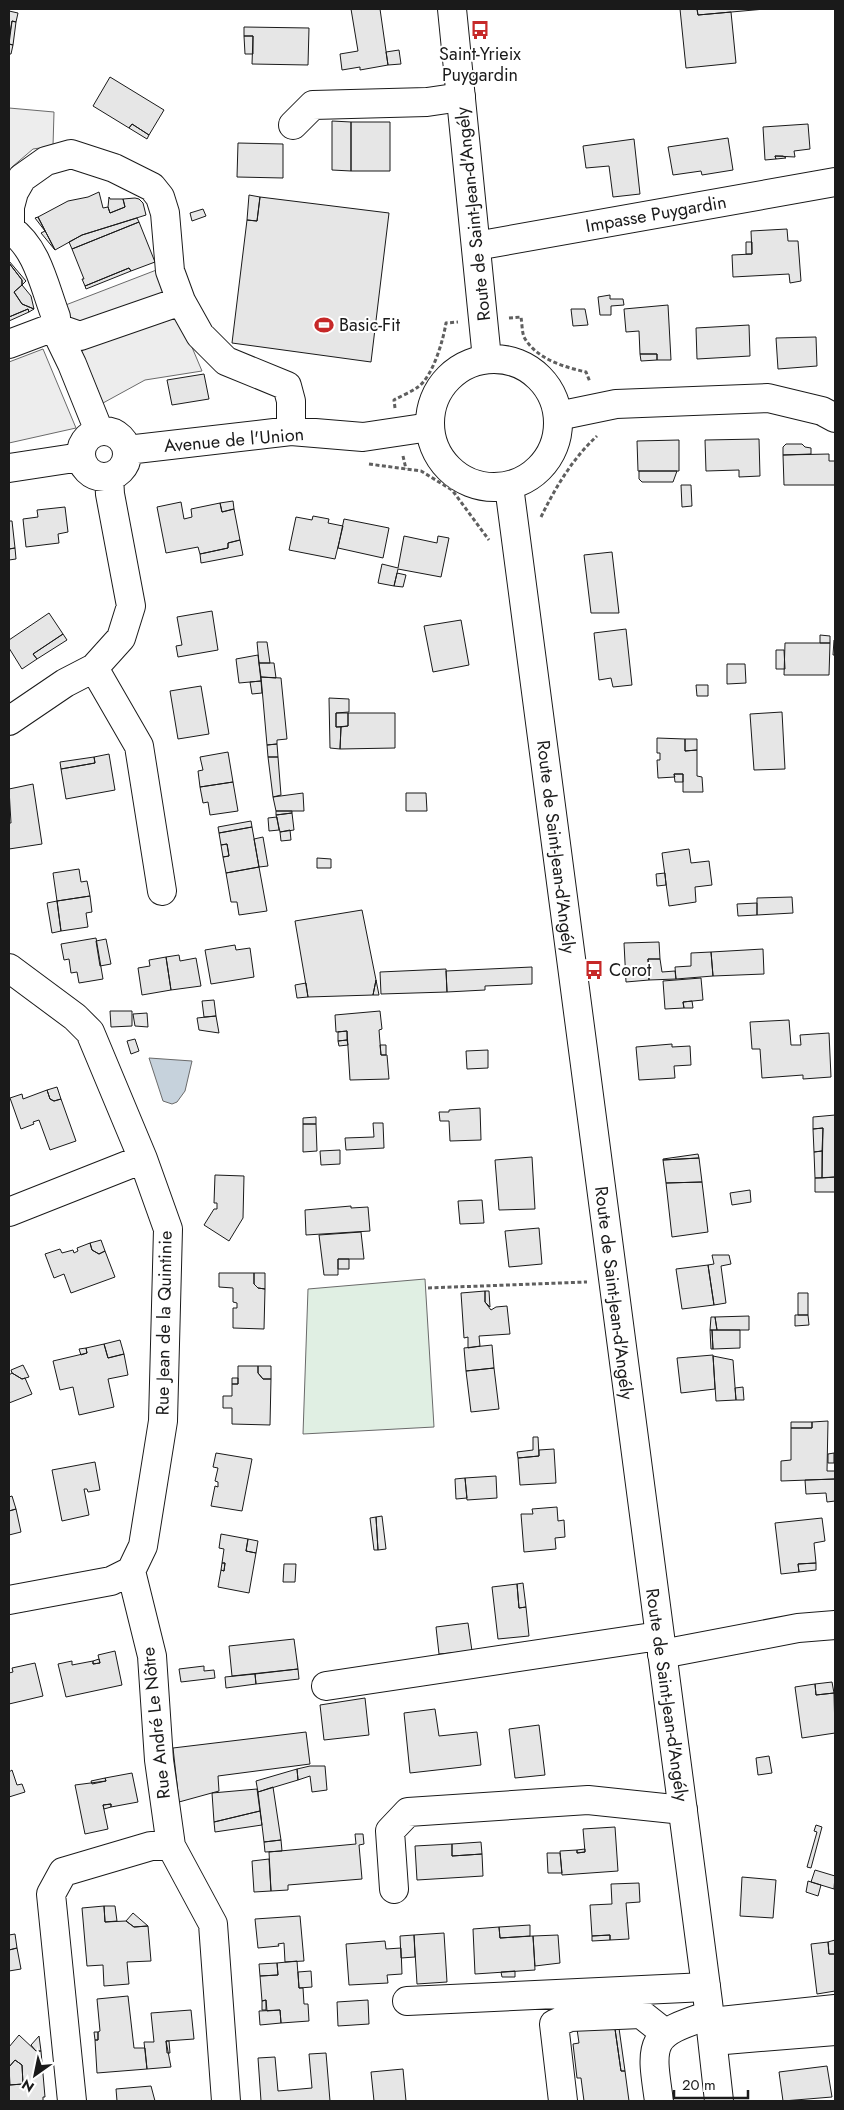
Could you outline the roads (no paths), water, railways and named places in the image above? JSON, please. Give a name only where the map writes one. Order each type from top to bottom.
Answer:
[{"type":"street","name":"Route de Saint-Jean-d'Angély","points":[[452,9],[487,359]]},
{"type":"street","points":[[293,125],[313,105],[427,102],[461,97]]},
{"type":"street","points":[[99,431],[72,364],[54,327],[56,317],[32,252],[20,236],[9,229],[10,207],[14,192],[22,178],[46,161],[71,154],[114,168],[152,188],[160,198],[165,213],[170,271],[181,301],[200,335],[226,361],[287,386],[291,401],[291,431]]},
{"type":"street","name":"Impasse Puygardin","points":[[476,246],[835,182]]},
{"type":"street","points":[[9,344],[54,327],[80,336],[181,301]]},
{"type":"street","points":[[487,359],[507,360],[526,367],[542,380],[553,396],[558,416],[558,434],[552,452],[541,467],[526,479],[509,486],[487,487],[466,480],[448,467],[435,448],[430,427],[432,408],[439,389],[452,374],[468,364],[487,359]]},
{"type":"street","points":[[558,416],[616,404],[768,398],[822,411],[835,418]]},
{"type":"street","name":"Avenue de l'Union","points":[[127,450],[291,431],[363,437],[430,427]]},
{"type":"street","points":[[99,431],[117,434],[124,441],[127,450],[127,459],[124,467],[117,474],[109,477],[91,474],[85,467],[81,457],[84,441],[90,435],[99,431]]},
{"type":"street","points":[[9,468],[81,457]]},
{"type":"street","points":[[9,720],[65,683],[94,668],[120,638],[131,606],[110,494],[109,477]]},
{"type":"street","name":"Route de Saint-Jean-d'Angély","points":[[509,486],[683,1810],[719,2101]]},
{"type":"street","points":[[94,668],[139,746],[162,891]]},
{"type":"street","name":"Rue Jean de la Quintinie","points":[[9,968],[74,1017],[90,1032],[144,1159],[168,1229],[163,1421],[143,1546],[131,1571]]},
{"type":"street","points":[[9,1212],[144,1159]]},
{"type":"street","points":[[9,1600],[111,1581],[131,1571]]},
{"type":"street","name":"Rue André Le Nôtre","points":[[131,1571],[152,1656],[159,1760],[171,1846],[213,1924],[226,2101]]},
{"type":"street","points":[[326,1686],[835,1625]]},
{"type":"street","points":[[394,1889],[390,1831],[408,1812],[588,1800],[683,1810]]},
{"type":"street","points":[[72,2101],[51,1894],[63,1872],[151,1846],[171,1846]]},
{"type":"street","points":[[407,2001],[706,1987]]},
{"type":"street","points":[[711,2026],[835,2009]]},
{"type":"street","points":[[564,2101],[554,2024],[570,2017],[641,2014],[666,2033]]},
{"type":"street","points":[[659,2101],[653,2062],[656,2045],[666,2033],[686,2022],[711,2026],[751,2039],[835,2031]]},
{"type":"place","name":"Saint-Yrieix Puygardin","points":[[480,30]]},
{"type":"place","name":"Basic-Fit","points":[[324,325]]},
{"type":"place","name":"Corot","points":[[594,970]]}]
